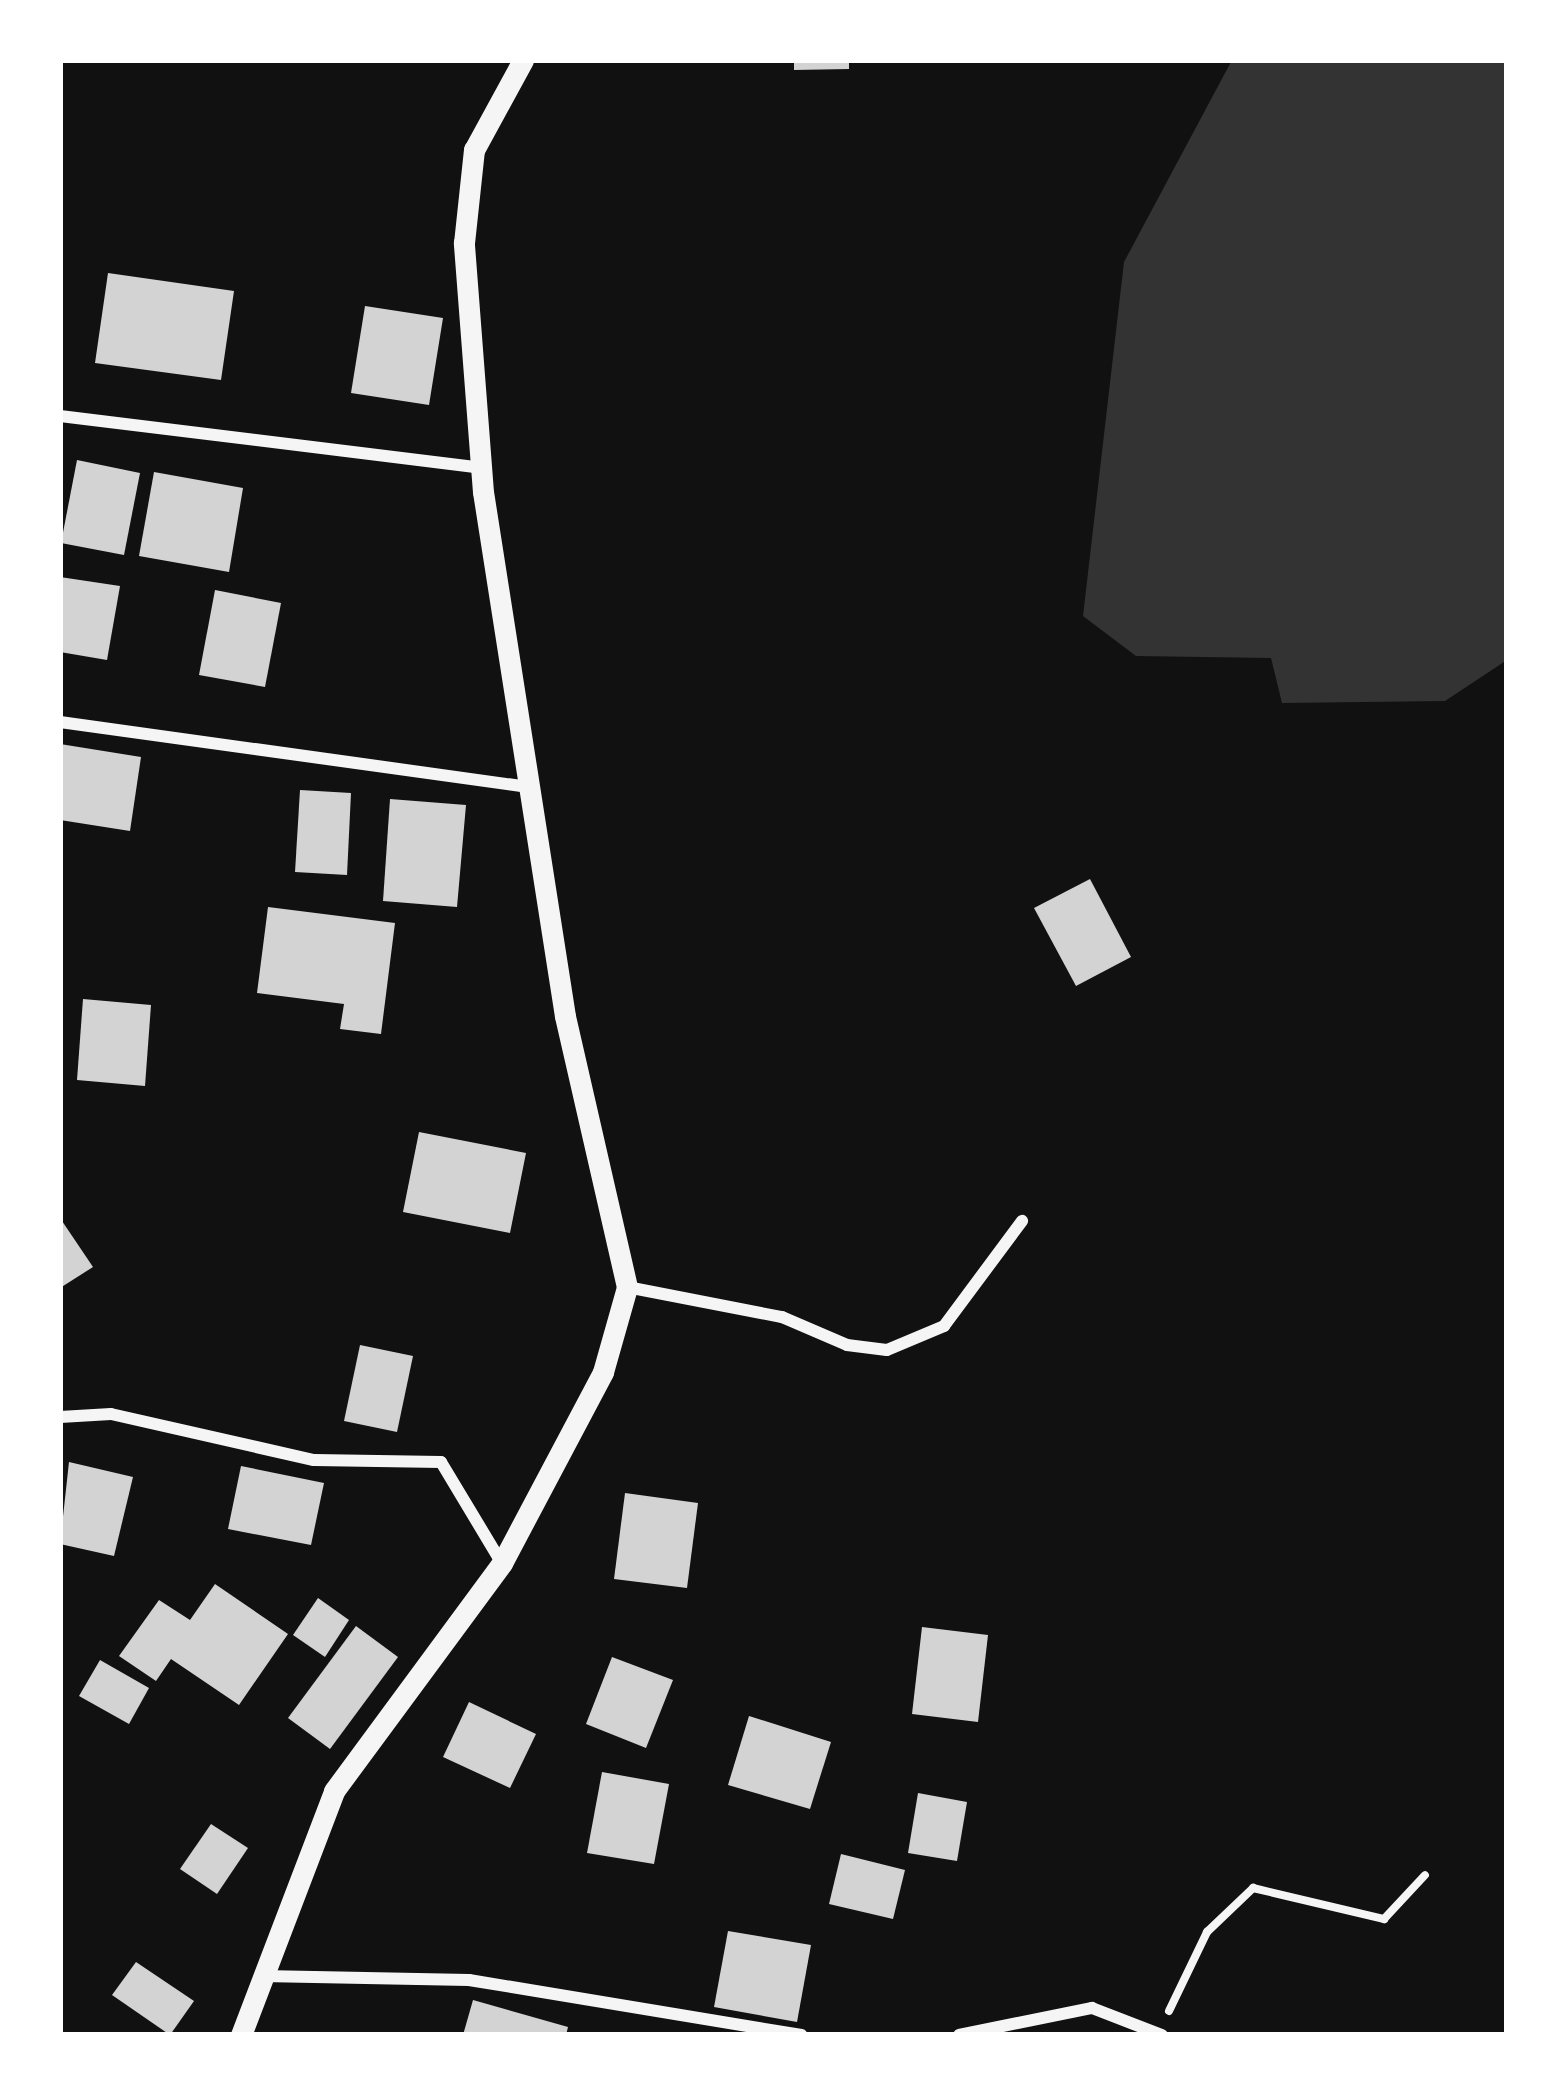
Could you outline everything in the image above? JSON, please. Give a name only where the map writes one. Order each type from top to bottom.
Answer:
[{"type":"street","points":[[242,2035],[260,1976],[334,1791],[502,1563],[603,1372],[627,1287],[565,1016],[481,468],[464,244],[471,174],[474,150],[523,60]]},
{"type":"street","points":[[60,416],[481,468]]},
{"type":"street","points":[[60,722],[530,787]]},
{"type":"street","points":[[627,1287],[782,1317],[848,1345],[887,1350],[944,1326],[1022,1221]]},
{"type":"street","points":[[60,1417],[111,1414],[314,1460],[441,1462],[502,1563]]},
{"type":"street","points":[[260,1976],[469,1980],[801,2035]]},
{"type":"street","points":[[959,2035],[1092,2008],[1160,2034]]},
{"type":"path","points":[[1160,2034],[1207,1932],[1253,1888],[1384,1919],[1425,1875]]},
{"type":"shaded area","points":[[1232,60],[1507,60],[1507,660],[1445,701],[1282,703],[1271,658],[1136,656],[1083,616],[1124,262]]},
{"type":"building","points":[[794,60],[849,60],[849,69],[794,70]]},
{"type":"building","points":[[108,273],[234,291],[221,380],[95,363]]},
{"type":"building","points":[[365,306],[443,318],[429,405],[351,393]]},
{"type":"building","points":[[77,460],[140,473],[124,555],[61,543]]},
{"type":"building","points":[[154,472],[243,488],[229,572],[139,556]]},
{"type":"building","points":[[60,577],[120,586],[107,660],[60,652]]},
{"type":"building","points":[[215,590],[281,603],[265,687],[199,675]]},
{"type":"building","points":[[60,744],[141,757],[130,831],[60,820]]},
{"type":"building","points":[[300,790],[351,793],[347,875],[295,872]]},
{"type":"building","points":[[390,799],[466,805],[457,907],[383,901]]},
{"type":"building","points":[[1090,879],[1131,957],[1076,986],[1034,908]]},
{"type":"building","points":[[268,907],[395,923],[381,1034],[340,1029],[344,1004],[257,993]]},
{"type":"building","points":[[83,999],[151,1005],[145,1086],[77,1080]]},
{"type":"building","points":[[419,1132],[526,1153],[510,1233],[403,1212]]},
{"type":"building","points":[[60,1218],[93,1267],[60,1288]]},
{"type":"building","points":[[360,1345],[413,1356],[397,1432],[344,1421]]},
{"type":"building","points":[[69,1462],[133,1477],[114,1556],[60,1544]]},
{"type":"building","points":[[241,1466],[324,1483],[311,1545],[228,1529]]},
{"type":"building","points":[[625,1493],[698,1503],[687,1588],[614,1579]]},
{"type":"building","points":[[215,1584],[288,1634],[239,1705],[171,1659],[156,1681],[119,1656],[159,1600],[190,1620]]},
{"type":"building","points":[[318,1598],[349,1620],[325,1657],[293,1635]]},
{"type":"building","points":[[356,1626],[398,1657],[330,1749],[288,1718]]},
{"type":"building","points":[[922,1627],[988,1635],[978,1722],[912,1714]]},
{"type":"building","points":[[612,1657],[673,1680],[646,1748],[586,1724]]},
{"type":"building","points":[[100,1660],[149,1688],[129,1724],[79,1696]]},
{"type":"building","points":[[469,1702],[536,1734],[510,1788],[443,1757]]},
{"type":"building","points":[[749,1716],[831,1742],[810,1809],[728,1785]]},
{"type":"building","points":[[602,1772],[669,1784],[654,1864],[587,1853]]},
{"type":"building","points":[[918,1793],[967,1802],[957,1861],[908,1853]]},
{"type":"building","points":[[211,1824],[248,1848],[217,1894],[180,1869]]},
{"type":"building","points":[[841,1854],[905,1870],[893,1919],[829,1904]]},
{"type":"building","points":[[728,1931],[811,1945],[797,2022],[714,2007]]},
{"type":"building","points":[[136,1962],[194,2001],[170,2035],[112,1995]]},
{"type":"building","points":[[473,2000],[568,2027],[566,2035],[463,2035]]}]
